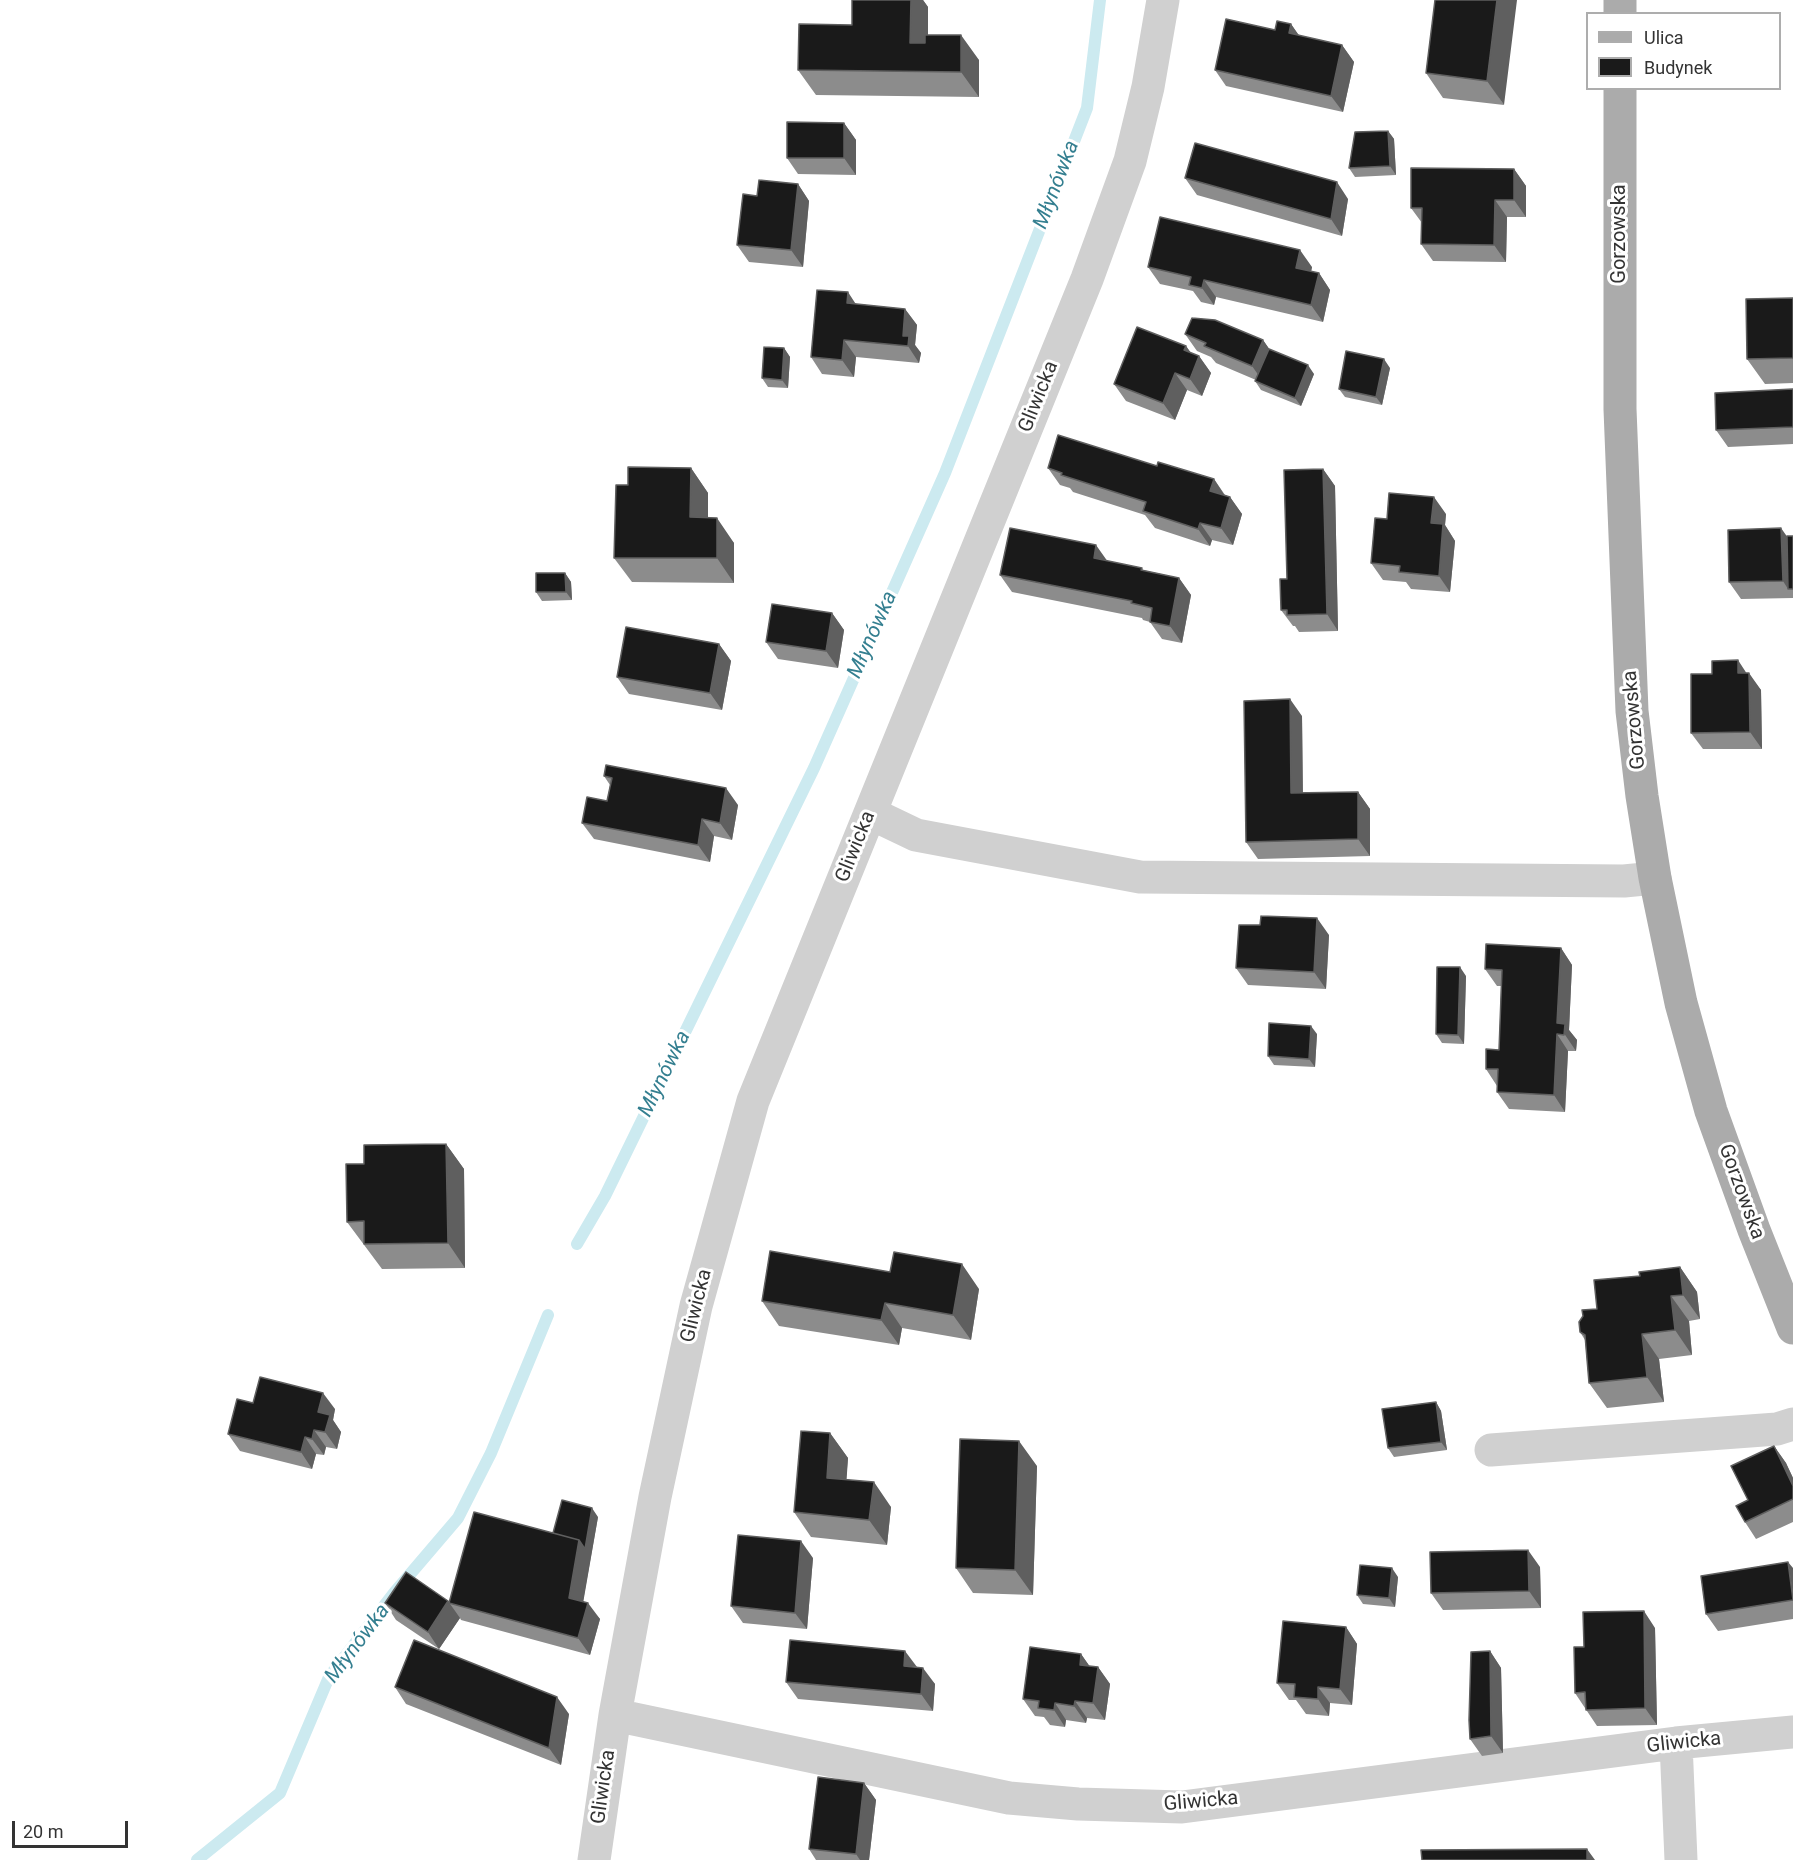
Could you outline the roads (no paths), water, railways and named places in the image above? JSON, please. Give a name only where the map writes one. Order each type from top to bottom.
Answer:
[{"type":"main road","name":"Gorzowska","points":[[1620,90],[1620,409],[1632,711],[1654,878],[1680,1003],[1711,1111],[1754,1230],[1793,1328]]},
{"type":"street","name":"Gliwicka","points":[[594,1860],[615,1715],[655,1497],[696,1306],[753,1101],[1083,290],[1130,160],[1148,87],[1162,0]]},
{"type":"street","points":[[870,813],[916,835],[1140,877],[1624,881],[1654,878]]},
{"type":"street","points":[[1491,1450],[1777,1430],[1793,1424]]},
{"type":"street","name":"Gliwicka","points":[[615,1715],[1009,1798],[1078,1804],[1182,1807],[1676,1743],[1793,1732]]},
{"type":"street","points":[[1676,1743],[1681,1860]]},
{"type":"waterway","name":"Młynówka","points":[[577,1244],[605,1196],[814,768],[945,473],[1087,108],[1100,0]]},
{"type":"waterway","name":"Młynówka","points":[[197,1860],[280,1793],[329,1677],[394,1593],[458,1518],[491,1453],[548,1315]]}]
